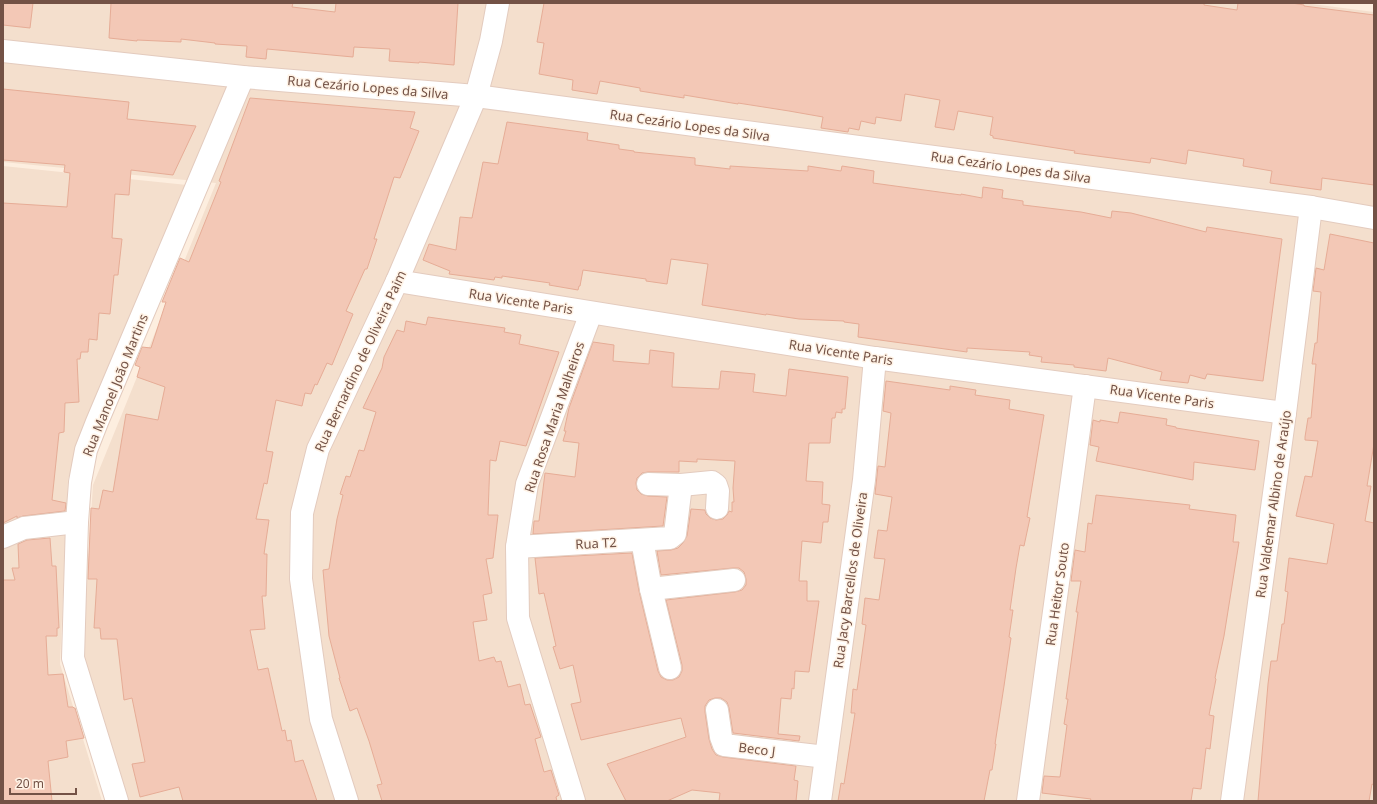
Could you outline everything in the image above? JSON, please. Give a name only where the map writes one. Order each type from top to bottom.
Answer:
[{"type":"street","name":"Rua Bernardino de Oliveira Paim","points":[[347,801],[321,719],[301,579],[302,513],[318,449],[397,281],[476,96],[491,41],[498,3]]},
{"type":"street","name":"Rua Cezário Lopes da Silva","points":[[3,51],[243,77],[476,96],[1311,207],[1374,218]]},
{"type":"street","name":"Rua Manoel João Martins","points":[[117,801],[73,658],[77,522],[80,482],[86,450],[243,77]]},
{"type":"street","name":"Rua Valdemar Albino de Araújo","points":[[1232,801],[1285,413],[1311,207]]},
{"type":"street","name":"Rua Vicente Paris","points":[[397,281],[875,358],[1285,413]]},
{"type":"street","name":"Rua Rosa Maria Malheiros","points":[[574,801],[518,618],[517,547],[528,484],[591,313]]},
{"type":"street","name":"Rua Jacy Barcellos de Oliveira","points":[[820,801],[864,480],[875,358]]},
{"type":"street","name":"Rua Heitor Souto","points":[[1028,801],[1085,386]]},
{"type":"street","points":[[648,484],[681,485],[712,482],[716,484],[718,490],[717,508]]},
{"type":"street","name":"Rua T2","points":[[517,547],[670,538],[675,534],[681,485]]},
{"type":"street","points":[[3,537],[24,528],[77,522]]},
{"type":"street","points":[[642,540],[651,589],[670,668]]},
{"type":"street","points":[[651,589],[734,580]]},
{"type":"street","name":"Beco J","points":[[717,710],[721,737],[724,745],[826,757]]},
{"type":"shaded area","points":[[3,3],[1304,3],[1374,12],[1374,801],[127,801],[82,654],[93,485],[216,183],[3,162]]},
{"type":"shaded area","points":[[3,166],[187,185],[68,479],[60,664],[102,801],[3,801]]},
{"type":"building","points":[[3,3],[33,3],[30,28],[3,25]]},
{"type":"building","points":[[111,3],[293,3],[292,7],[335,12],[336,3],[458,3],[454,65],[389,61],[390,49],[354,47],[353,57],[267,49],[266,59],[246,57],[247,46],[215,44],[181,39],[181,42],[137,41],[109,38]]},
{"type":"building","points":[[544,3],[1204,3],[1204,5],[1237,10],[1238,3],[1292,3],[1304,6],[1374,15],[1374,185],[1322,178],[1321,190],[1270,183],[1272,171],[1243,166],[1244,159],[1188,150],[1186,164],[1151,158],[1150,163],[1074,153],[1075,151],[993,138],[993,136],[990,135],[993,117],[958,111],[954,130],[935,127],[940,100],[905,94],[901,121],[876,117],[875,124],[861,121],[859,130],[849,128],[848,132],[821,128],[823,117],[684,95],[684,98],[640,91],[640,88],[600,81],[597,94],[572,90],[573,80],[539,74],[544,43],[537,42]]},
{"type":"building","points":[[3,89],[129,102],[127,119],[196,126],[173,175],[131,170],[129,195],[115,194],[112,238],[122,239],[118,275],[114,275],[110,314],[99,313],[97,340],[89,339],[88,352],[81,352],[80,359],[77,359],[79,402],[65,403],[64,432],[59,433],[52,500],[66,503],[65,511],[17,518],[17,516],[3,523],[3,203],[67,207],[70,173],[64,172],[65,165],[3,160]]},
{"type":"building","points":[[250,98],[415,112],[410,128],[419,131],[400,178],[394,177],[374,239],[377,239],[367,269],[365,269],[346,311],[353,314],[332,365],[327,363],[317,385],[315,384],[311,394],[305,393],[302,406],[276,400],[266,451],[273,452],[267,484],[264,483],[256,519],[269,520],[264,554],[267,554],[266,596],[262,596],[265,629],[250,630],[258,670],[268,668],[282,731],[285,730],[287,741],[291,740],[295,762],[303,760],[317,801],[183,801],[179,787],[140,797],[132,764],[145,762],[132,698],[124,700],[117,639],[101,639],[100,628],[94,628],[97,579],[88,579],[91,508],[99,509],[103,490],[113,492],[126,414],[158,420],[165,387],[137,377],[140,367],[135,365],[142,347],[151,348],[166,302],[162,302],[180,258],[189,262],[221,182],[219,181]]},
{"type":"building","points":[[507,122],[588,133],[587,140],[619,145],[619,149],[634,152],[695,158],[695,165],[730,169],[730,166],[808,171],[808,166],[841,171],[842,166],[874,171],[873,183],[982,198],[983,187],[1003,190],[1002,198],[1023,201],[1023,205],[1081,212],[1111,218],[1112,211],[1131,213],[1206,232],[1207,227],[1282,239],[1263,381],[1207,374],[1205,379],[1190,375],[1188,383],[1160,380],[1162,372],[1108,358],[1106,371],[1074,367],[1074,365],[1041,362],[1042,357],[1029,355],[1030,352],[967,348],[967,352],[858,337],[859,324],[844,321],[799,319],[702,305],[708,264],[671,259],[667,284],[646,281],[646,279],[583,270],[578,290],[549,285],[550,283],[502,276],[502,278],[495,277],[494,280],[449,274],[450,271],[423,260],[429,244],[456,250],[460,217],[472,218],[483,162],[498,164]]},
{"type":"building","points":[[1330,234],[1374,243],[1374,444],[1367,486],[1371,486],[1365,521],[1374,523],[1374,785],[1372,784],[1369,801],[1258,801],[1268,684],[1271,661],[1277,661],[1282,624],[1284,624],[1288,592],[1285,591],[1289,558],[1327,564],[1334,524],[1296,516],[1305,476],[1312,477],[1318,441],[1305,440],[1308,418],[1311,418],[1316,364],[1312,364],[1315,343],[1317,343],[1321,292],[1313,291],[1316,268],[1324,270]]},
{"type":"building","points":[[428,317],[505,328],[504,332],[521,335],[519,344],[559,352],[526,446],[500,441],[496,461],[490,460],[488,515],[498,515],[493,558],[486,559],[492,593],[483,595],[487,620],[473,622],[479,661],[494,657],[496,662],[501,661],[508,687],[520,684],[525,705],[530,704],[541,737],[535,739],[544,772],[551,770],[559,795],[556,797],[557,801],[382,801],[377,785],[382,784],[369,741],[357,708],[350,711],[339,678],[329,636],[323,570],[329,569],[337,519],[343,495],[340,494],[346,476],[350,477],[359,450],[364,451],[376,412],[363,408],[382,368],[384,357],[397,330],[404,332],[406,321],[426,325]]},
{"type":"building","points":[[593,342],[614,345],[613,361],[649,364],[650,350],[674,353],[672,387],[719,389],[721,371],[755,374],[753,392],[786,396],[789,369],[848,377],[845,409],[842,409],[842,413],[836,412],[835,418],[832,418],[830,443],[809,443],[806,481],[823,482],[822,504],[830,505],[828,522],[823,522],[821,543],[802,541],[799,581],[807,581],[807,601],[819,601],[809,672],[795,671],[794,689],[792,688],[791,699],[781,698],[778,734],[800,736],[799,741],[733,733],[727,702],[721,698],[715,698],[709,700],[705,706],[709,739],[712,749],[716,755],[796,766],[794,780],[798,781],[796,801],[719,801],[720,793],[692,790],[667,801],[626,801],[607,764],[686,737],[681,718],[581,740],[571,704],[581,702],[573,665],[560,669],[553,647],[556,646],[544,593],[539,594],[535,558],[632,553],[639,591],[658,671],[661,677],[667,680],[673,680],[679,677],[682,671],[682,665],[666,600],[735,592],[742,590],[746,585],[744,572],[739,568],[661,575],[657,551],[678,548],[683,543],[687,536],[691,509],[705,510],[706,514],[710,518],[716,520],[723,519],[729,511],[732,512],[732,502],[734,502],[733,488],[735,461],[697,459],[697,462],[679,461],[679,472],[642,473],[637,478],[636,483],[637,490],[641,494],[667,497],[663,526],[533,534],[534,521],[539,521],[545,473],[575,477],[579,443],[563,441],[566,431],[564,431],[569,408]]},
{"type":"building","points":[[886,381],[950,390],[950,386],[976,390],[975,395],[1010,400],[1009,409],[1044,415],[1027,517],[1030,518],[1024,546],[1020,545],[1016,568],[1010,610],[1013,610],[1009,637],[1011,638],[992,770],[990,770],[984,801],[838,801],[841,783],[844,784],[855,713],[851,713],[853,689],[857,690],[866,625],[862,624],[865,598],[879,600],[885,559],[874,558],[878,530],[887,531],[892,497],[875,494],[878,466],[885,467],[891,413],[883,411]]},
{"type":"building","points":[[1120,412],[1167,419],[1166,425],[1176,428],[1259,441],[1255,470],[1194,462],[1193,480],[1096,461],[1099,447],[1090,445],[1093,420],[1118,423]]},
{"type":"building","points":[[1096,495],[1190,505],[1189,509],[1236,515],[1233,542],[1239,542],[1224,636],[1209,715],[1214,716],[1210,749],[1206,748],[1201,789],[1193,788],[1191,801],[1090,801],[1091,799],[1042,793],[1044,776],[1060,777],[1067,725],[1064,724],[1068,699],[1066,699],[1081,581],[1071,581],[1075,550],[1085,552],[1088,523],[1092,524]]},
{"type":"building","points":[[50,538],[52,566],[56,566],[59,628],[57,628],[57,636],[46,636],[48,675],[63,674],[68,707],[75,708],[84,738],[66,741],[68,757],[48,761],[52,801],[3,801],[3,580],[15,580],[12,568],[19,568],[18,544],[27,540]]}]
